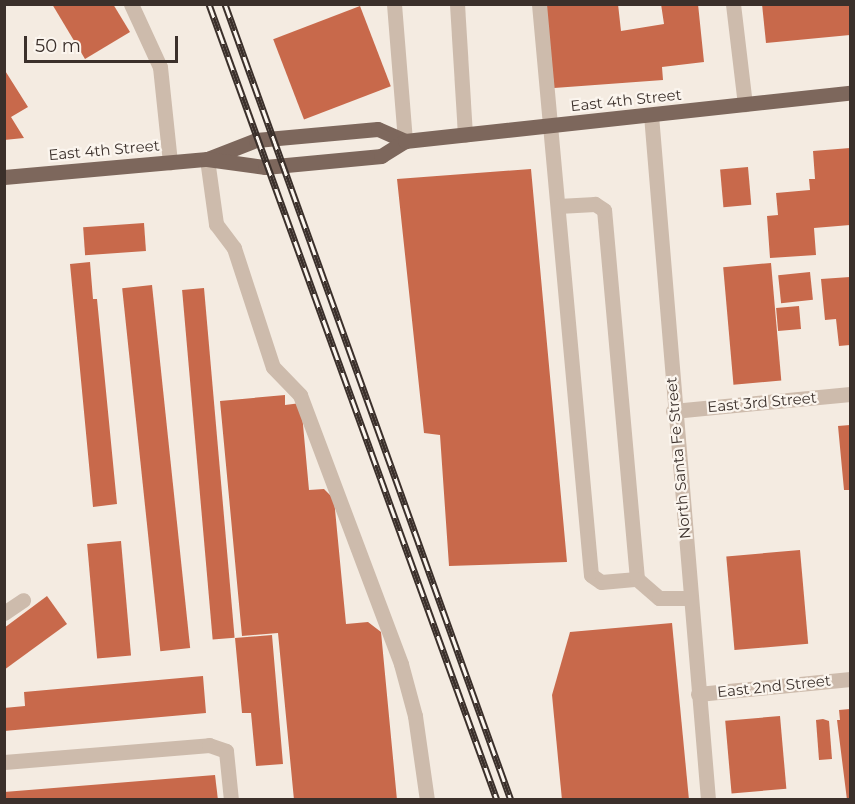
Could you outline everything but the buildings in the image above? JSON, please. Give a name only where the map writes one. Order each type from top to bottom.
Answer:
[{"type":"main road","name":"East 4th Street","points":[[4,177],[207,159],[273,166],[381,156],[405,141],[850,93]]},
{"type":"main road","name":"East 4th Street","points":[[207,159],[256,140],[378,129],[405,141]]},
{"type":"street","points":[[131,4],[160,66],[170,162]]},
{"type":"street","points":[[394,4],[405,141]]},
{"type":"street","points":[[457,4],[465,135]]},
{"type":"street","points":[[539,4],[552,126],[591,575],[602,582],[637,579]]},
{"type":"street","points":[[733,4],[745,105]]},
{"type":"street","name":"North Santa Fe Street","points":[[651,116],[673,411],[708,800]]},
{"type":"street","points":[[207,159],[216,224],[234,248],[273,367],[300,395],[401,664],[415,716],[427,800]]},
{"type":"street","points":[[558,206],[595,204],[604,210],[637,579],[659,598],[690,598]]},
{"type":"street","name":"East 3rd Street","points":[[673,411],[850,394]]},
{"type":"street","points":[[4,612],[22,600]]},
{"type":"street","name":"East 2nd Street","points":[[698,694],[850,679]]},
{"type":"street","points":[[4,762],[209,746],[226,750],[231,800]]},
{"type":"railway","points":[[209,4],[497,800]]},
{"type":"railway","points":[[225,4],[511,800]]}]
